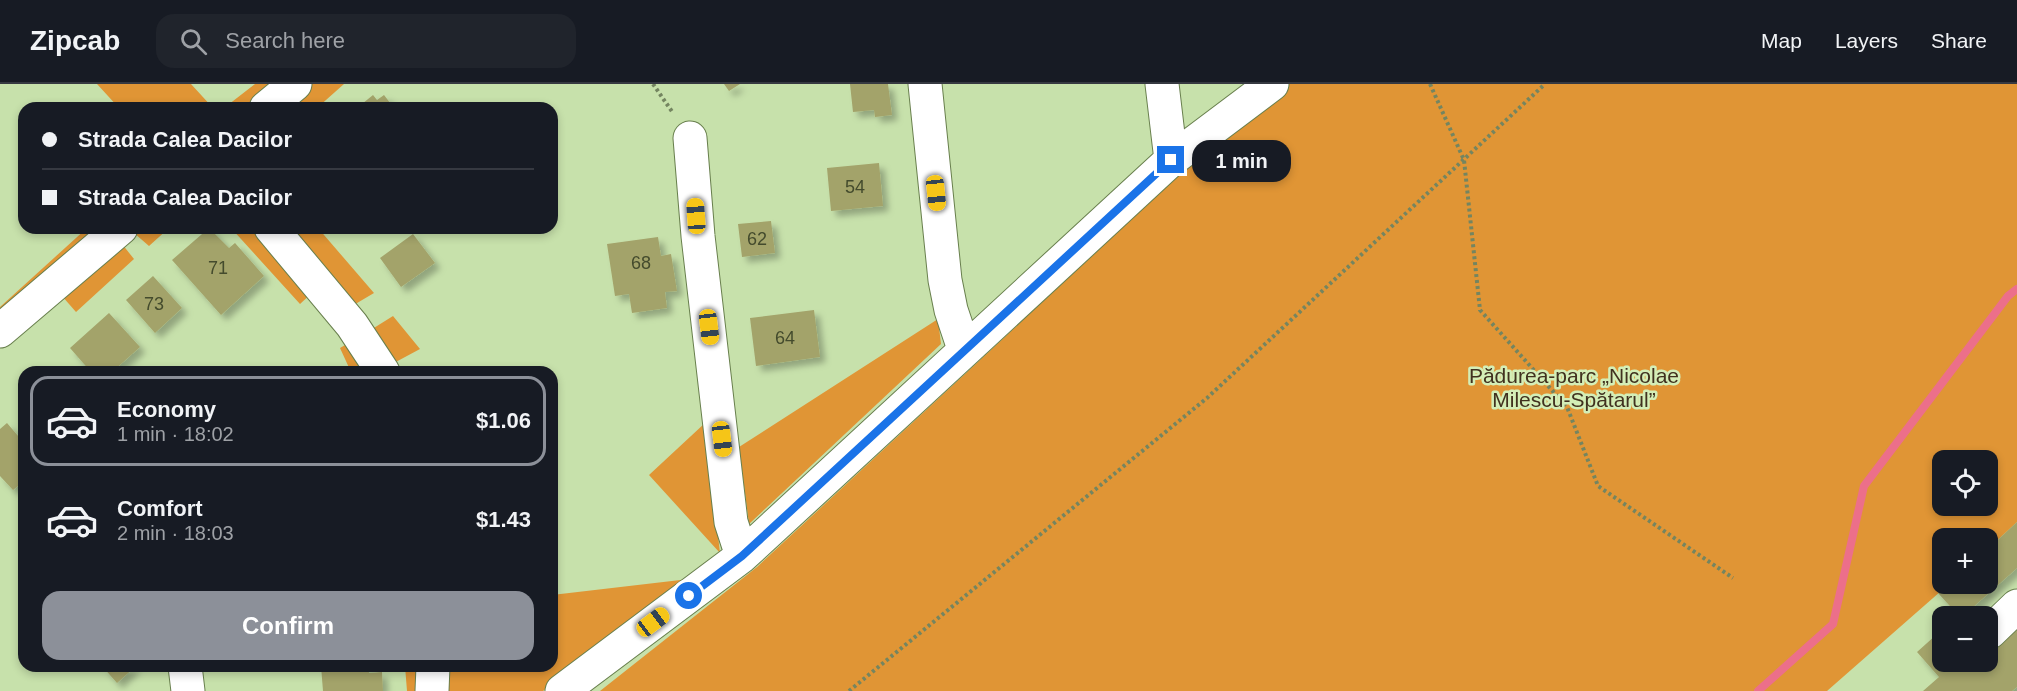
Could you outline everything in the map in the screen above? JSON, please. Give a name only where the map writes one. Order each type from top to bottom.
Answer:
[{"type":"street","points":[[273,102],[295,84]]},
{"type":"street","points":[[925,84],[945,280],[951,310],[964,349]]},
{"type":"street","points":[[1162,84],[1171,160]]},
{"type":"street","points":[[562,691],[742,556],[1171,160],[1272,84]]},
{"type":"street","points":[[690,138],[698,236],[731,522],[742,556]]},
{"type":"street","points":[[0,331],[114,234]]},
{"type":"street","points":[[276,234],[352,325],[378,366]]},
{"type":"street","points":[[1998,624],[2017,606]]},
{"type":"street","points":[[186,672],[188,691]]},
{"type":"street","points":[[432,691],[433,672]]},
{"type":"path","points":[[1430,84],[1464,160],[1480,310],[1567,407],[1598,486],[1733,578]]},
{"type":"path","points":[[849,691],[1207,398],[1545,84]]},
{"type":"green space","points":[[97,84],[191,84],[208,102],[114,102]]},
{"type":"green space","points":[[255,84],[273,84],[250,102],[232,102]]},
{"type":"green space","points":[[311,84],[344,84],[324,102],[290,102]]},
{"type":"green space","name":"Pădurea-parc „Nicolae Milescu-Spătarul”","points":[[1286,84],[2017,84],[2017,522],[1998,540],[1998,528],[1932,528],[1932,594],[1938,594],[1827,691],[600,691],[757,567],[1247,112]]},
{"type":"green space","points":[[80,234],[94,234],[0,312],[0,307]]},
{"type":"green space","points":[[135,234],[162,234],[149,246]]},
{"type":"green space","points":[[236,234],[265,234],[314,291],[300,304]]},
{"type":"green space","points":[[296,234],[323,234],[374,293],[352,306]]},
{"type":"green space","points":[[122,244],[134,259],[76,312],[62,296]]},
{"type":"green space","points":[[393,316],[420,349],[392,364],[369,331]]},
{"type":"green space","points":[[938,319],[941,344],[749,524],[739,447]]},
{"type":"green space","points":[[352,341],[367,366],[348,366],[340,348]]},
{"type":"green space","points":[[705,423],[720,553],[649,475]]},
{"type":"green space","points":[[689,579],[543,691],[443,691],[443,672],[558,672],[558,594]]},
{"type":"green space","points":[[405,672],[421,672],[420,691],[407,691]]},
{"type":"building","points":[[724,84],[740,84],[729,91]]},
{"type":"building","points":[[850,84],[888,84],[892,115],[875,117],[874,110],[853,112]]},
{"type":"building","points":[[373,95],[377,100],[384,95],[389,102],[364,102]]},
{"type":"building","points":[[879,163],[883,206],[831,211],[827,168]]},
{"type":"building","points":[[771,221],[775,253],[742,257],[738,224]]},
{"type":"building","points":[[202,234],[215,234],[229,248],[235,243],[264,276],[221,315],[172,260]]},
{"type":"building","points":[[413,234],[435,263],[401,287],[380,258]]},
{"type":"building","points":[[658,237],[661,256],[671,254],[677,291],[665,292],[667,308],[632,313],[629,294],[615,296],[607,244]]},
{"type":"building","points":[[153,276],[182,308],[155,333],[126,300]]},
{"type":"building","points":[[814,310],[820,357],[756,366],[750,318]]},
{"type":"building","points":[[109,313],[140,347],[119,366],[86,366],[70,348]]},
{"type":"building","points":[[7,423],[18,436],[18,486],[13,490],[0,476],[0,429]]},
{"type":"building","points":[[2017,522],[2017,568],[1998,585],[1998,540]]},
{"type":"building","points":[[1939,594],[1988,594],[1974,606],[1950,606]]},
{"type":"building","points":[[2017,609],[2017,687],[2012,691],[1923,691],[1939,677],[1935,672],[1998,672],[1998,627]]},
{"type":"building","points":[[1932,639],[1932,669],[1917,652]]},
{"type":"building","points":[[107,672],[129,672],[117,683]]},
{"type":"building","points":[[321,672],[382,672],[383,691],[323,691]]},
{"type":"waterway","points":[[1758,691],[1833,624],[1864,486],[2008,296],[2017,289]]},
{"type":"route","points":[[689,596],[742,556],[1171,160]]}]
